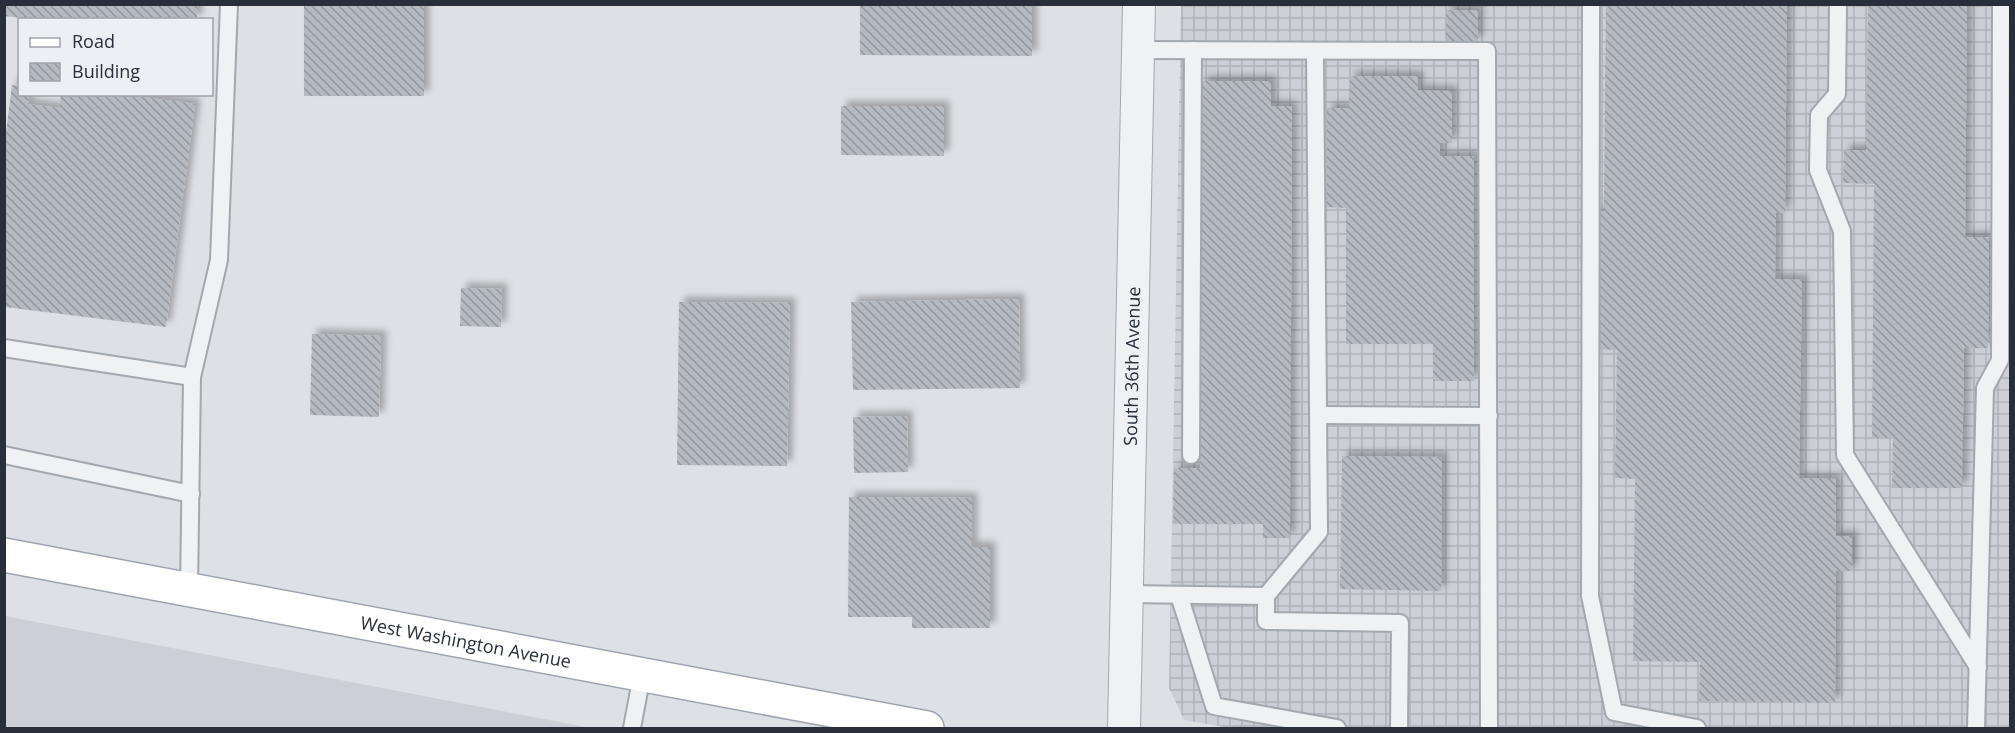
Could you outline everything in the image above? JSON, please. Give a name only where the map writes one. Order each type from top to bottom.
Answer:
[{"type":"main road","name":"West Washington Avenue","points":[[4,555],[927,729]]},
{"type":"street","name":"South 36th Avenue","points":[[1124,729],[1139,4]]},
{"type":"lane","points":[[189,590],[192,377],[219,260],[229,4]]},
{"type":"lane","points":[[1591,4],[1590,596],[1615,720],[1697,729]]},
{"type":"lane","points":[[1838,4],[1837,94],[1819,115],[1818,170],[1842,231],[1845,455],[1978,667]]},
{"type":"lane","points":[[1976,729],[1985,388],[2000,360],[2001,4]]},
{"type":"lane","points":[[1138,50],[1487,51],[1489,729]]},
{"type":"lane","points":[[1191,455],[1193,50]]},
{"type":"lane","points":[[1315,51],[1319,532],[1266,596],[1266,621],[1400,623],[1399,729]]},
{"type":"lane","points":[[4,348],[192,377]]},
{"type":"lane","points":[[1318,415],[1489,416]]},
{"type":"lane","points":[[4,455],[190,494]]},
{"type":"lane","points":[[1127,594],[1266,596]]},
{"type":"lane","points":[[1179,595],[1214,706],[1336,729]]},
{"type":"lane","points":[[632,729],[642,675]]},
{"type":"shaded area","points":[[1181,5],[2010,5],[2010,728],[1230,728],[1184,720],[1169,688]]},
{"type":"shaded area","points":[[5,616],[591,728],[5,728]]},
{"type":"building","points":[[4,4],[198,4],[197,18],[22,18],[4,16]]},
{"type":"building","points":[[304,4],[424,4],[424,96],[304,96]]},
{"type":"building","points":[[1606,4],[1787,4],[1785,213],[1776,213],[1775,279],[1802,280],[1799,478],[1836,479],[1836,536],[1852,536],[1852,571],[1836,571],[1835,703],[1699,701],[1700,662],[1633,661],[1635,479],[1615,478],[1617,350],[1595,349],[1596,211],[1604,211]]},
{"type":"building","points":[[1868,4],[1967,4],[1965,237],[1989,237],[1988,348],[1964,348],[1962,488],[1892,488],[1893,438],[1872,438],[1874,184],[1843,183],[1844,150],[1866,150]]},
{"type":"building","points":[[860,5],[1032,5],[1032,56],[860,55]]},
{"type":"building","points":[[1446,10],[1478,10],[1478,42],[1446,42]]},
{"type":"building","points":[[1350,76],[1418,76],[1418,90],[1452,91],[1452,143],[1440,143],[1440,156],[1474,156],[1474,381],[1433,381],[1433,344],[1346,344],[1346,208],[1327,207],[1327,108],[1349,108]]},
{"type":"building","points":[[1202,81],[1271,81],[1271,106],[1292,106],[1290,538],[1263,538],[1263,524],[1173,524],[1174,468],[1200,468]]},
{"type":"building","points":[[12,85],[18,86],[18,96],[29,96],[28,104],[59,108],[61,96],[135,96],[195,104],[166,327],[5,307],[5,141]]},
{"type":"building","points":[[841,106],[944,106],[944,156],[841,155]]},
{"type":"building","points":[[461,288],[502,289],[501,327],[460,326]]},
{"type":"building","points":[[1019,299],[1020,388],[853,390],[851,302]]},
{"type":"building","points":[[679,302],[790,303],[787,466],[677,465]]},
{"type":"building","points":[[312,334],[381,336],[379,417],[310,415]]},
{"type":"building","points":[[907,416],[908,472],[854,473],[853,417]]},
{"type":"building","points":[[1342,456],[1442,457],[1441,591],[1340,589]]},
{"type":"building","points":[[849,497],[972,498],[972,547],[990,547],[990,628],[912,628],[912,617],[848,617]]}]
